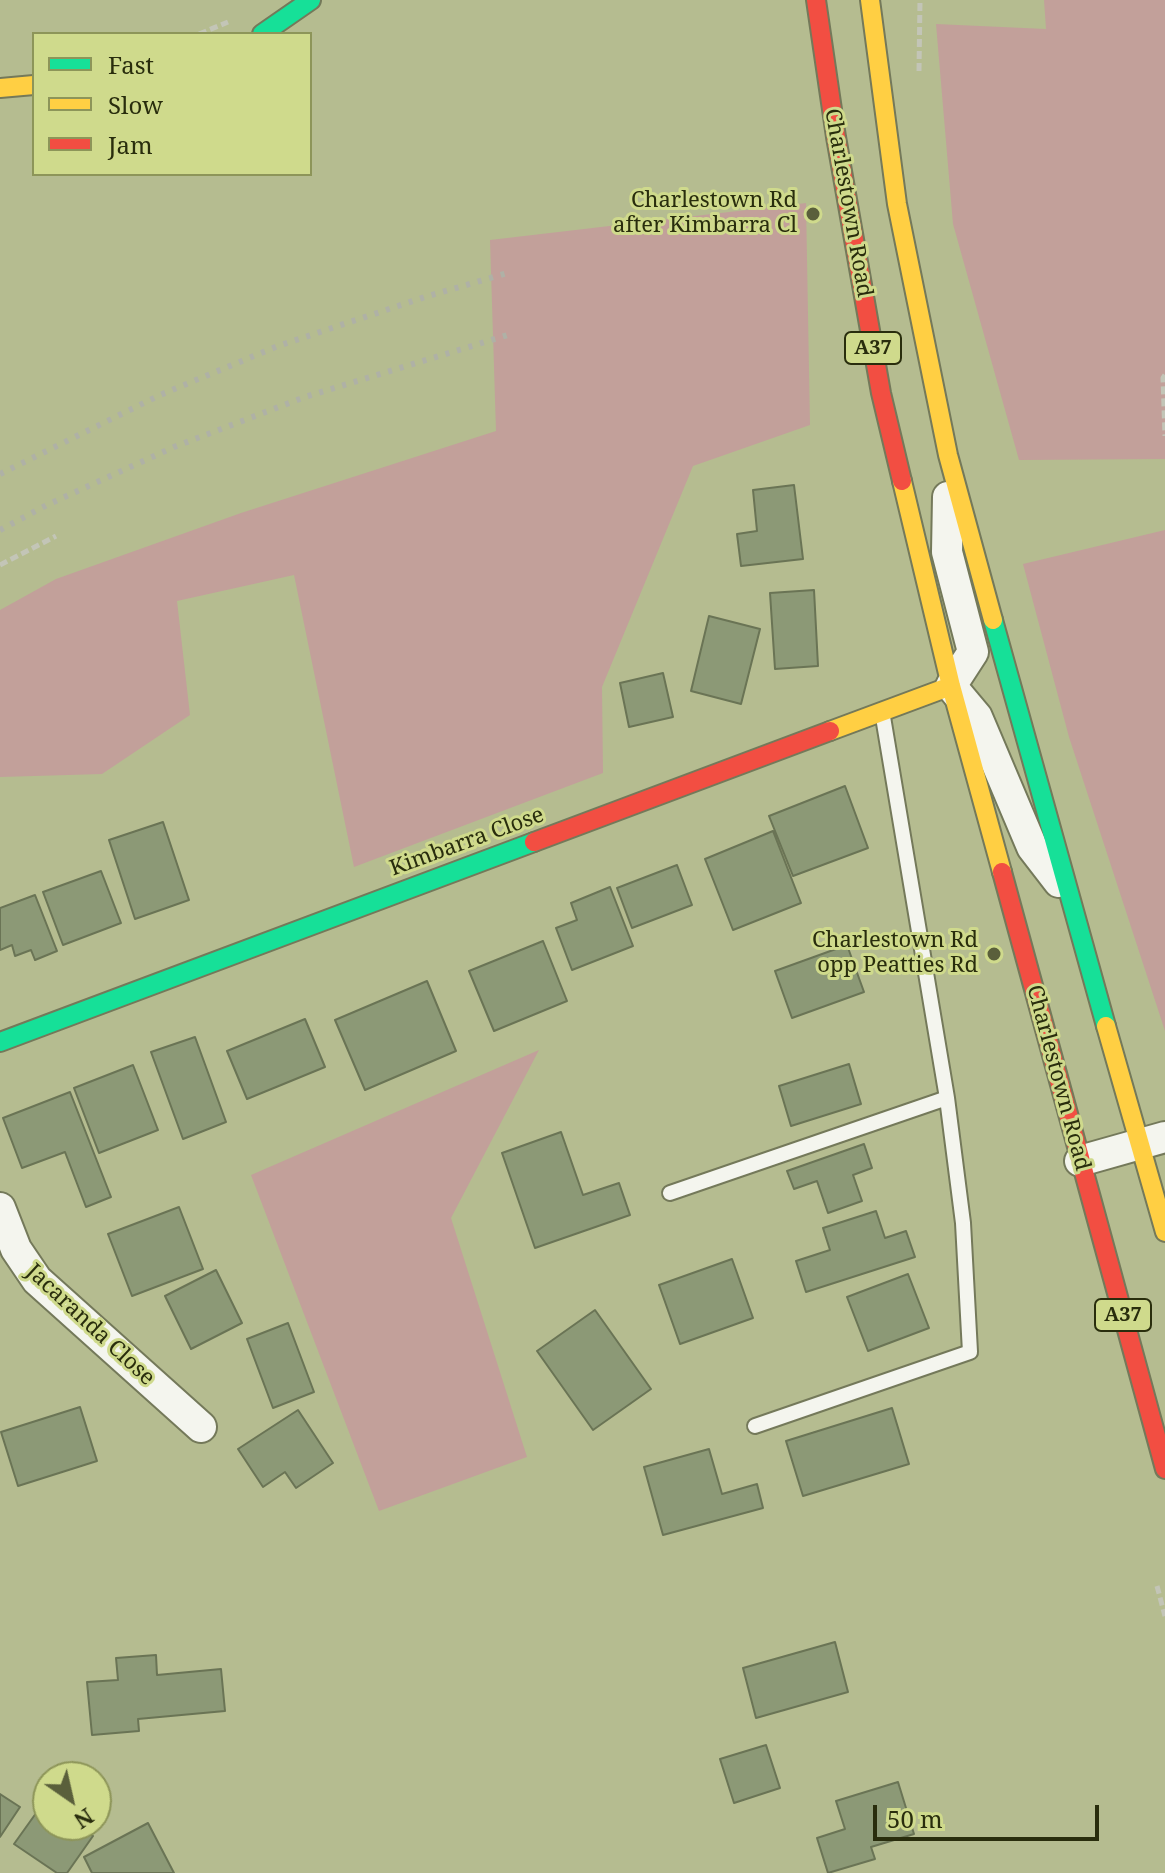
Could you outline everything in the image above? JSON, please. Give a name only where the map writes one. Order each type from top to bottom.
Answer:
[{"type":"main road","points":[[265,32],[311,0]]},
{"type":"main road","name":"Charlestown Road","points":[[816,0],[836,137],[881,393],[951,686],[1165,1469]]},
{"type":"main road","name":"Charlestown Road","points":[[870,0],[897,204],[948,455],[1069,895],[1153,1140],[1165,1232]]},
{"type":"main road","points":[[0,88],[32,85]]},
{"type":"main road","name":"Kimbarra Close","points":[[0,1042],[951,686]]},
{"type":"street","name":"Charlestown Road","points":[[948,455],[947,552],[973,652],[951,686],[977,717],[1032,847],[1069,895]]},
{"type":"street","points":[[1080,1161],[1153,1140]]},
{"type":"street","name":"Jacaranda Close","points":[[0,1208],[16,1249],[37,1280],[201,1427]]},
{"type":"lane","points":[[755,1426],[970,1352],[963,1223],[947,1098],[882,712]]},
{"type":"lane","points":[[670,1193],[947,1098]]},
{"type":"path","points":[[919,73],[920,0]]},
{"type":"path","points":[[1165,375],[1165,436]]},
{"type":"path","points":[[0,565],[56,536]]},
{"type":"path","points":[[1157,1586],[1165,1616]]},
{"type":"shaded area","points":[[1044,0],[1165,0],[1165,459],[1019,460],[953,224],[936,24],[1046,29]]},
{"type":"shaded area","points":[[806,203],[810,425],[693,466],[602,687],[603,773],[354,867],[294,575],[177,601],[190,715],[102,774],[0,777],[0,610],[56,579],[241,513],[496,431],[490,240]]},
{"type":"shaded area","points":[[1165,530],[1165,1031],[1069,737],[1023,564]]},
{"type":"shaded area","points":[[539,1050],[451,1218],[527,1457],[379,1511],[251,1175]]},
{"type":"building","points":[[794,485],[803,559],[741,566],[737,534],[757,531],[753,490]]},
{"type":"building","points":[[814,590],[818,666],[775,669],[770,593]]},
{"type":"building","points":[[709,616],[760,629],[741,704],[691,691]]},
{"type":"building","points":[[663,673],[673,717],[629,727],[620,683]]},
{"type":"building","points":[[845,786],[868,848],[793,876],[769,816]]},
{"type":"building","points":[[163,822],[189,900],[135,919],[109,840]]},
{"type":"building","points":[[773,831],[801,903],[733,930],[705,859]]},
{"type":"building","points":[[677,865],[692,905],[632,928],[617,888]]},
{"type":"building","points":[[101,871],[121,923],[63,945],[43,892]]},
{"type":"building","points":[[610,887],[633,946],[572,970],[556,928],[577,920],[571,903]]},
{"type":"building","points":[[35,895],[57,951],[35,960],[31,950],[15,956],[12,945],[0,950],[0,908]]},
{"type":"building","points":[[543,941],[567,1001],[494,1031],[469,971]]},
{"type":"building","points":[[847,945],[864,992],[792,1018],[775,971]]},
{"type":"building","points":[[427,981],[456,1051],[365,1090],[335,1020]]},
{"type":"building","points":[[305,1019],[325,1067],[247,1099],[227,1051]]},
{"type":"building","points":[[195,1037],[226,1122],[183,1139],[151,1052]]},
{"type":"building","points":[[849,1064],[861,1104],[791,1126],[779,1086]]},
{"type":"building","points":[[133,1065],[158,1130],[99,1153],[74,1088]]},
{"type":"building","points":[[70,1092],[111,1197],[86,1207],[65,1152],[22,1168],[3,1118]]},
{"type":"building","points":[[561,1132],[583,1195],[619,1183],[630,1215],[535,1248],[502,1153]]},
{"type":"building","points":[[864,1144],[872,1168],[853,1175],[862,1201],[828,1213],[817,1181],[794,1189],[787,1171]]},
{"type":"building","points":[[179,1207],[203,1269],[132,1296],[108,1234]]},
{"type":"building","points":[[876,1211],[885,1238],[906,1231],[915,1257],[806,1292],[796,1261],[830,1250],[823,1228]]},
{"type":"building","points":[[732,1259],[753,1318],[680,1344],[659,1285]]},
{"type":"building","points":[[216,1270],[242,1323],[191,1349],[165,1296]]},
{"type":"building","points":[[908,1274],[929,1328],[868,1351],[847,1297]]},
{"type":"building","points":[[595,1310],[651,1389],[593,1430],[537,1351]]},
{"type":"building","points":[[288,1323],[314,1392],[273,1408],[247,1339]]},
{"type":"building","points":[[80,1407],[97,1461],[18,1486],[1,1432]]},
{"type":"building","points":[[892,1408],[909,1464],[803,1496],[786,1441]]},
{"type":"building","points":[[298,1410],[333,1463],[296,1488],[285,1472],[263,1487],[238,1449]]},
{"type":"building","points":[[709,1449],[722,1494],[757,1484],[763,1508],[663,1535],[644,1467]]},
{"type":"building","points":[[835,1642],[848,1692],[756,1718],[743,1668]]},
{"type":"building","points":[[156,1655],[157,1675],[221,1669],[225,1711],[138,1719],[139,1731],[92,1735],[87,1682],[118,1680],[116,1658]]},
{"type":"building","points":[[766,1745],[780,1788],[734,1803],[720,1759]]},
{"type":"building","points":[[898,1782],[914,1834],[871,1847],[875,1859],[828,1873],[817,1838],[845,1829],[836,1801]]},
{"type":"building","points":[[0,1794],[20,1807],[0,1837]]},
{"type":"building","points":[[32,1819],[32,1841],[89,1841],[67,1873],[57,1873],[14,1844]]},
{"type":"building","points":[[148,1823],[174,1873],[92,1873],[84,1857]]},
{"type":"railway","points":[[0,474],[160,395],[278,346],[511,272]]},
{"type":"railway","points":[[0,530],[174,447],[305,397],[511,334]]},
{"type":"traffic: fast","points":[[265,32],[311,0]]},
{"type":"traffic: fast","points":[[993,620],[1106,1026]]},
{"type":"traffic: fast","points":[[0,1042],[534,842]]},
{"type":"traffic: slow","points":[[870,0],[897,204],[948,455],[993,620]]},
{"type":"traffic: slow","points":[[0,88],[32,85]]},
{"type":"traffic: slow","points":[[902,481],[951,686],[1002,872]]},
{"type":"traffic: slow","points":[[830,731],[951,686]]},
{"type":"traffic: slow","points":[[1106,1026],[1165,1232]]},
{"type":"traffic: jam","points":[[816,0],[836,137],[881,393],[902,481]]},
{"type":"traffic: jam","points":[[534,842],[830,731]]},
{"type":"traffic: jam","points":[[1002,872],[1165,1469]]},
{"type":"place","name":"Charlestown Rd after Kimbarra Cl","points":[[813,214]]},
{"type":"place","name":"Charlestown Rd opp Peatties Rd","points":[[994,954]]}]
